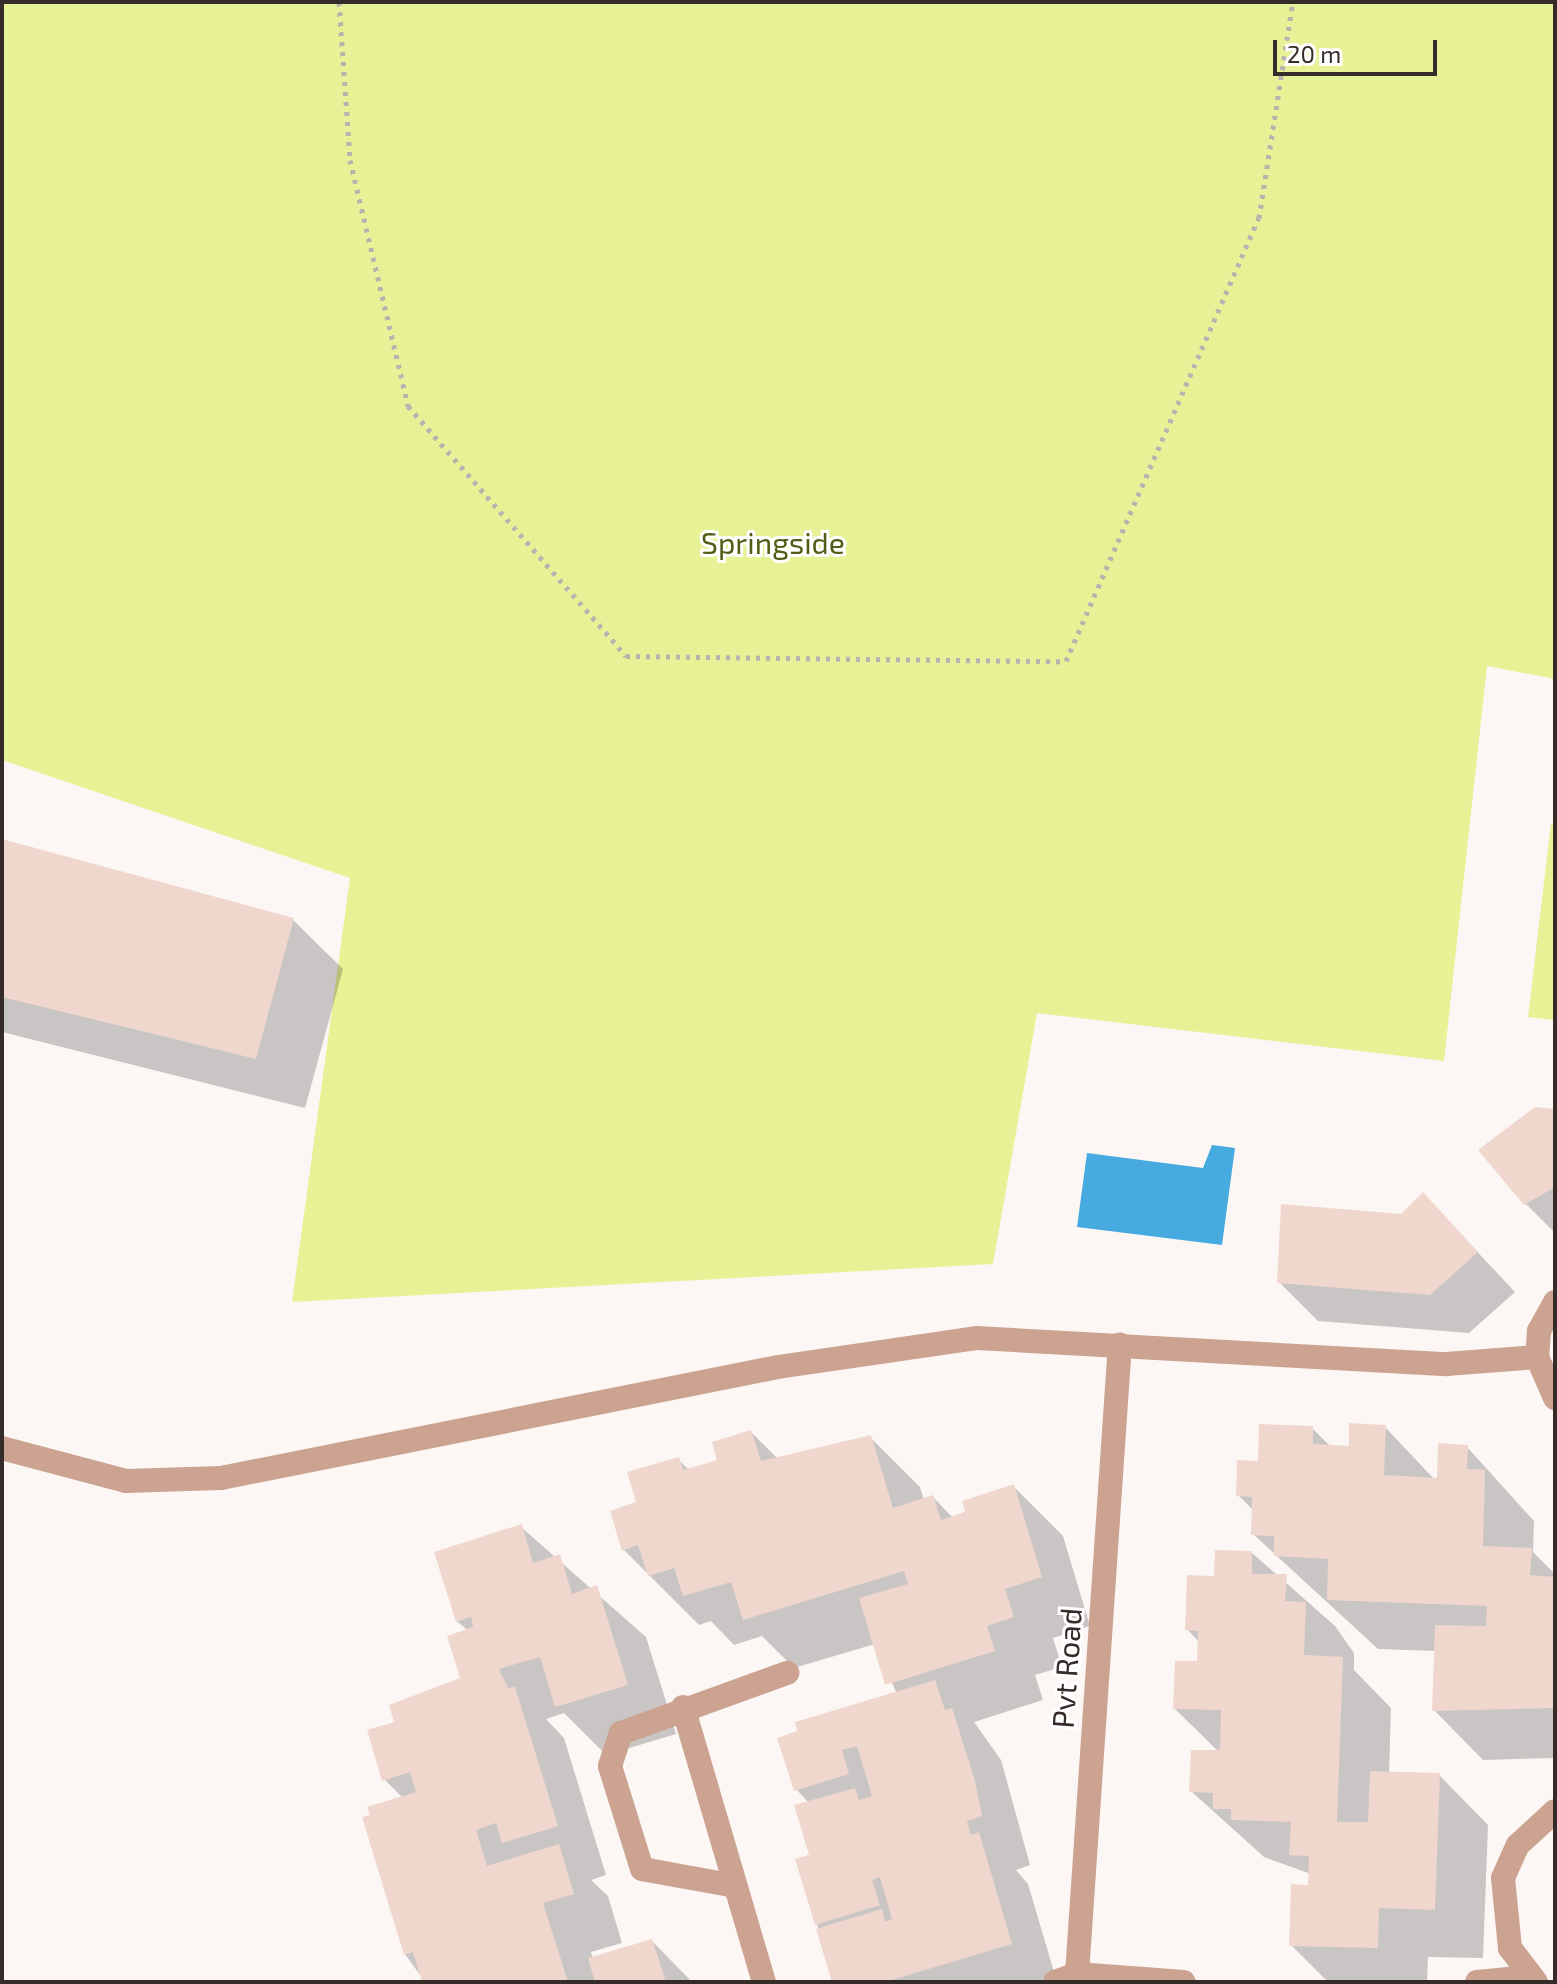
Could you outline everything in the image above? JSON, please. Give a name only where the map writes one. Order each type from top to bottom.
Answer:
[{"type":"lane","points":[[1555,1302],[1539,1331],[1537,1357],[1555,1398]]},
{"type":"lane","points":[[2,1448],[126,1481],[221,1478],[838,1357],[976,1338],[1446,1364],[1537,1357]]},
{"type":"lane","name":"Pvt Road","points":[[1066,1978],[1120,1344]]},
{"type":"lane","points":[[730,1885],[642,1869],[610,1766],[621,1733],[683,1707],[787,1673]]},
{"type":"lane","points":[[683,1707],[730,1885],[764,1982]]},
{"type":"lane","points":[[1533,1980],[1510,1948],[1503,1878],[1518,1845],[1555,1811]]},
{"type":"lane","points":[[1066,1978],[1184,1982]]},
{"type":"lane","points":[[1477,1982],[1533,1980]]},
{"type":"path","points":[[339,2],[350,160],[408,406],[626,656],[1066,661],[1259,218],[1293,2]]},
{"type":"green space","name":"Springside","points":[[2,2],[1555,2],[1555,679],[1487,666],[1444,1061],[1037,1013],[993,1264],[292,1302],[350,878],[2,760]]},
{"type":"green space","points":[[1551,823],[1555,824],[1555,1020],[1528,1017]]},
{"type":"water","points":[[1212,1145],[1235,1148],[1222,1245],[1077,1227],[1087,1153],[1203,1168]]},
{"type":"building","points":[[2,839],[294,918],[256,1059],[2,997]]},
{"type":"building","points":[[1535,1107],[1555,1109],[1555,1187],[1524,1205],[1478,1150]]},
{"type":"building","points":[[1423,1192],[1478,1252],[1430,1295],[1277,1283],[1281,1204],[1401,1214]]},
{"type":"building","points":[[1349,1423],[1386,1425],[1384,1475],[1437,1478],[1438,1443],[1468,1445],[1467,1469],[1485,1470],[1483,1546],[1532,1548],[1530,1575],[1555,1577],[1555,1708],[1432,1711],[1435,1625],[1486,1626],[1487,1606],[1327,1600],[1328,1559],[1274,1556],[1274,1536],[1251,1535],[1252,1497],[1236,1496],[1237,1460],[1258,1461],[1259,1424],[1313,1426],[1313,1444],[1349,1446]]},
{"type":"building","points":[[751,1430],[761,1461],[871,1435],[893,1508],[933,1495],[941,1520],[965,1512],[962,1501],[1014,1484],[1042,1577],[1005,1589],[1014,1617],[987,1626],[995,1651],[885,1685],[859,1598],[908,1584],[904,1571],[743,1620],[731,1582],[683,1596],[674,1568],[648,1576],[638,1545],[622,1551],[610,1511],[636,1502],[627,1472],[679,1457],[683,1470],[717,1460],[712,1442]]},
{"type":"building","points":[[522,1524],[533,1563],[560,1554],[572,1594],[597,1585],[628,1685],[555,1707],[540,1657],[499,1669],[508,1688],[515,1687],[558,1826],[502,1843],[496,1823],[476,1830],[487,1866],[559,1844],[574,1894],[543,1903],[568,1982],[422,1982],[413,1952],[404,1955],[362,1817],[370,1815],[367,1807],[416,1792],[410,1772],[382,1781],[367,1730],[394,1722],[389,1705],[460,1678],[447,1636],[473,1627],[471,1617],[456,1622],[434,1552]]},
{"type":"building","points":[[1215,1550],[1252,1551],[1252,1574],[1287,1574],[1285,1601],[1306,1602],[1304,1655],[1343,1657],[1337,1822],[1368,1822],[1370,1771],[1440,1773],[1435,1910],[1379,1908],[1378,1948],[1289,1946],[1291,1884],[1308,1885],[1309,1856],[1289,1855],[1291,1822],[1231,1820],[1231,1809],[1213,1809],[1213,1793],[1189,1792],[1191,1750],[1220,1750],[1221,1710],[1173,1709],[1175,1661],[1197,1661],[1198,1631],[1185,1630],[1187,1575],[1214,1576]]},
{"type":"building","points":[[935,1680],[945,1710],[952,1708],[975,1781],[982,1816],[967,1821],[971,1835],[979,1832],[1012,1944],[885,1982],[832,1982],[816,1929],[882,1909],[885,1922],[892,1919],[880,1877],[872,1880],[880,1905],[815,1925],[795,1859],[809,1855],[794,1805],[855,1788],[859,1800],[872,1796],[857,1746],[842,1750],[849,1774],[794,1791],[777,1738],[797,1731],[795,1722]]},
{"type":"building","points":[[652,1939],[666,1982],[595,1982],[588,1958]]}]
